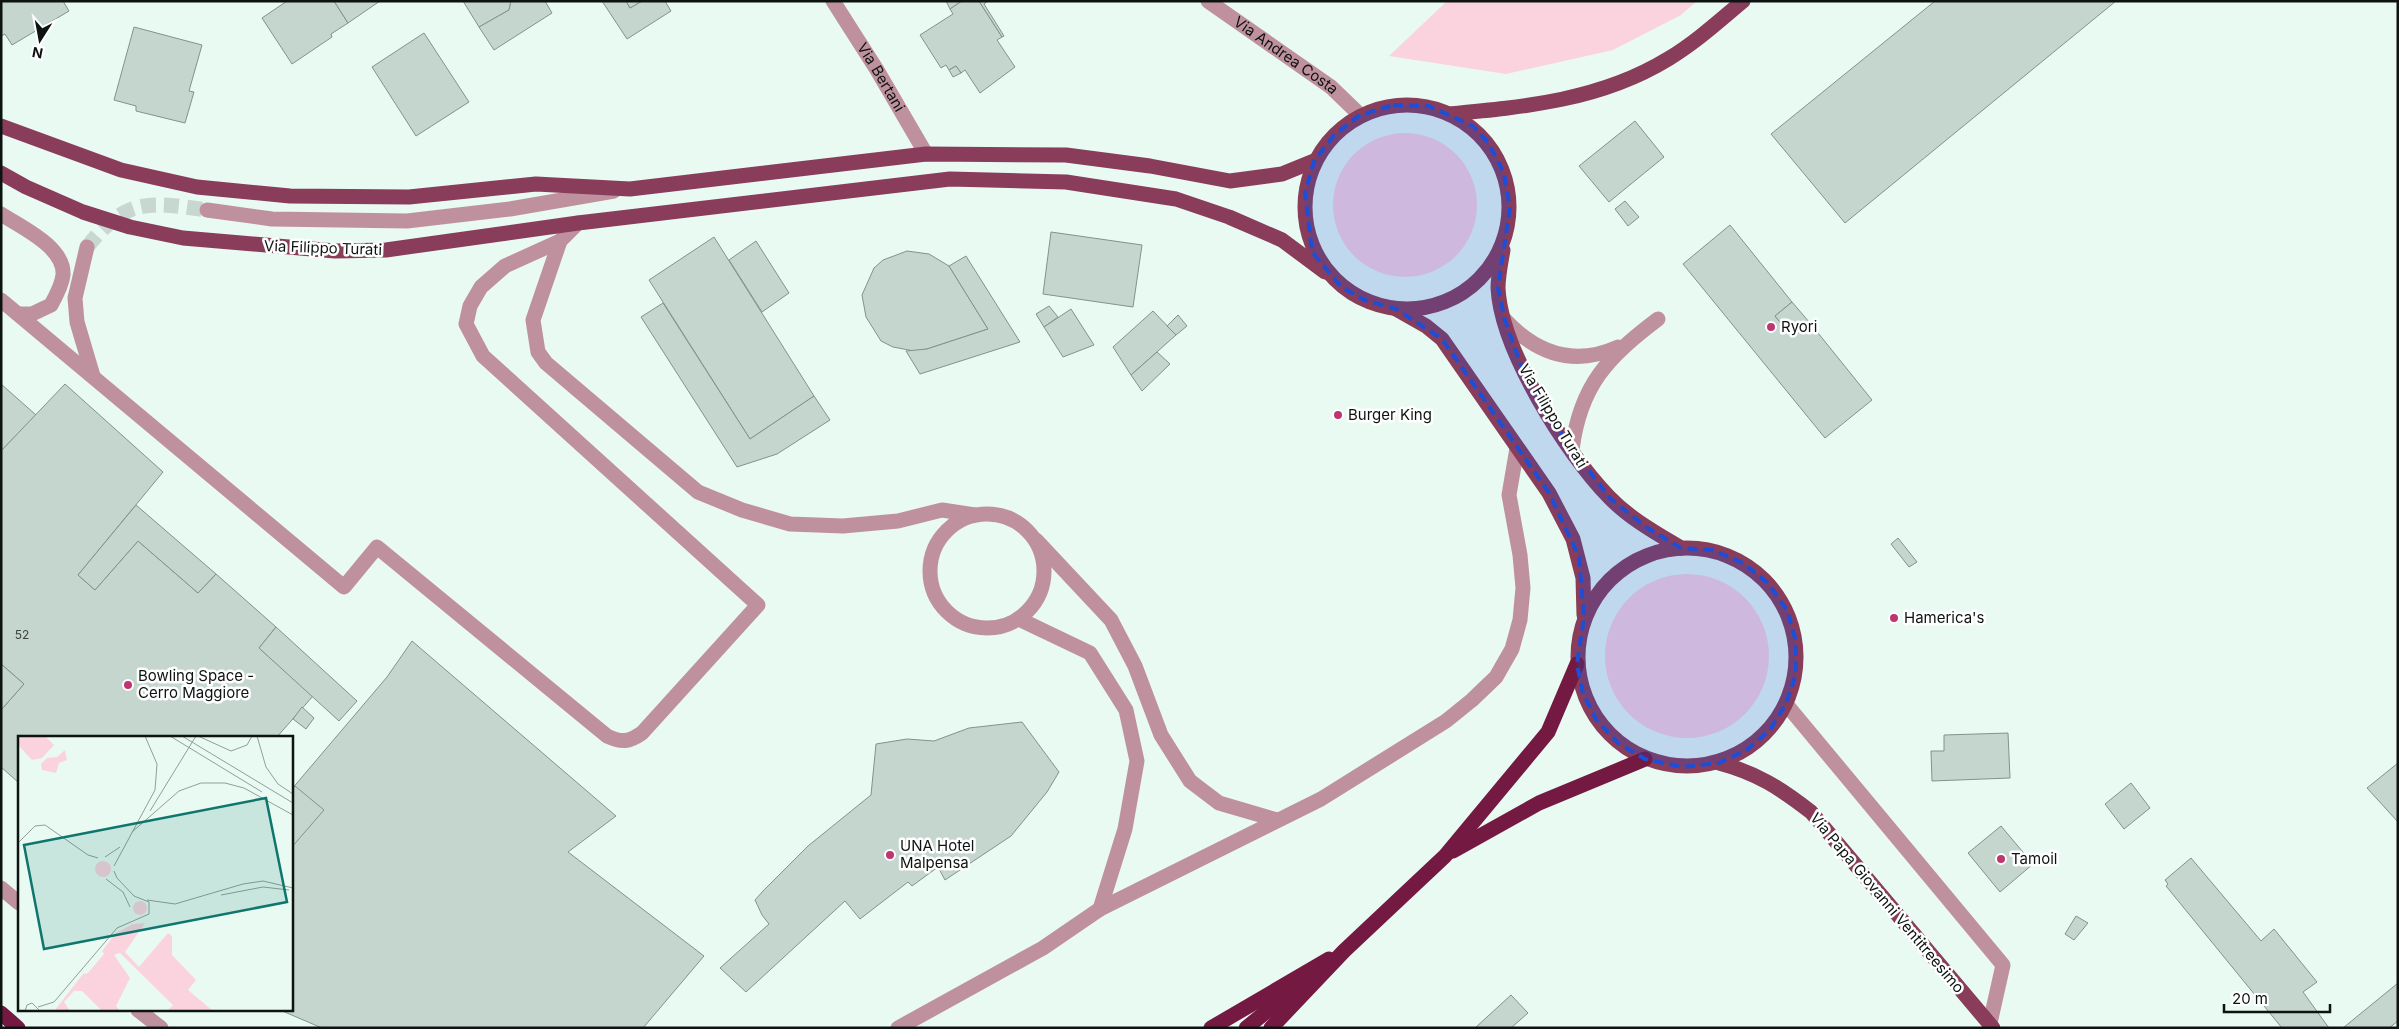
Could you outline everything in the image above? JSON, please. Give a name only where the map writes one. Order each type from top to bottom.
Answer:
[{"type":"highway","points":[[1271,1028],[1344,951],[1445,856],[1548,732],[1576,664]]},
{"type":"highway","points":[[1445,856],[1539,803],[1645,759]]},
{"type":"highway","points":[[1211,1028],[1344,951]]},
{"type":"highway","points":[[1246,1028],[1344,951]]},
{"type":"highway","points":[[1,1013],[18,1028]]},
{"type":"main road","points":[[1449,114],[1550,103],[1604,90],[1668,59],[1704,34],[1744,1]]},
{"type":"main road","name":"Via Filippo Turati","points":[[1360,115],[1393,105],[1429,106],[1473,126],[1488,142],[1504,173],[1510,208],[1498,288],[1505,320],[1521,365],[1584,468],[1610,498],[1646,527],[1681,548]]},
{"type":"main road","points":[[1360,115],[1334,135],[1314,161],[1305,193],[1306,226],[1312,252],[1325,272],[1341,287],[1364,300],[1396,309],[1426,326],[1442,339],[1548,493],[1573,540],[1583,578],[1584,617]]},
{"type":"main road","points":[[1,126],[42,143],[121,170],[206,188],[290,196],[399,197],[536,184],[630,189],[926,154],[1066,155],[1150,166],[1230,181],[1282,174],[1314,161]]},
{"type":"main road","name":"Via Filippo Turati","points":[[1,173],[26,187],[83,212],[130,228],[182,238],[336,251],[386,250],[578,222],[950,179],[1066,182],[1176,199],[1194,205],[1282,240],[1325,272]]},
{"type":"main road","points":[[1396,309],[1429,308],[1460,295],[1486,273],[1504,242]]},
{"type":"main road","points":[[1681,548],[1713,550],[1743,563],[1768,584],[1786,610],[1796,641],[1796,674],[1786,704],[1770,730],[1747,750],[1719,763],[1682,767],[1645,759],[1619,744],[1597,721],[1583,694],[1576,664],[1578,640],[1584,617],[1600,589],[1622,568],[1650,553],[1681,548]]},
{"type":"main road","name":"Via Papa Giovanni Ventitreesimo","points":[[1719,763],[1746,770],[1779,787],[1811,812],[1992,1026]]},
{"type":"street","name":"Via Bertani","points":[[832,1],[877,70],[926,154]]},
{"type":"street","name":"Via Andrea Costa","points":[[1208,1],[1331,87],[1360,115]]},
{"type":"street","points":[[207,210],[272,219],[407,221],[510,209],[630,189]]},
{"type":"street","points":[[1,214],[47,243],[60,260],[68,299],[93,376]]},
{"type":"street","points":[[1,300],[344,587],[377,547],[607,736],[620,742],[632,741],[642,733],[758,605],[483,356],[466,324],[470,306],[481,287],[505,266],[560,241],[578,222]]},
{"type":"street","points":[[560,241],[533,320],[538,352],[546,363],[698,492],[742,510],[790,524],[843,526],[898,521],[942,510],[975,515],[992,514],[1009,518],[1024,527],[1111,620],[1135,666],[1161,735],[1190,781],[1219,803],[1277,820]]},
{"type":"street","points":[[77,322],[75,298],[87,247]]},
{"type":"street","points":[[18,314],[32,314],[51,305],[63,275]]},
{"type":"street","points":[[1505,320],[1520,337],[1540,348],[1561,356],[1584,357],[1606,353],[1626,344]]},
{"type":"street","points":[[1572,450],[1578,415],[1592,383],[1602,368],[1626,344],[1658,320]]},
{"type":"street","points":[[898,1028],[1043,948],[1100,908],[1321,799],[1446,721],[1496,677],[1512,649],[1520,620],[1522,604],[1523,588],[1520,554],[1508,496],[1517,448]]},
{"type":"street","points":[[975,515],[958,522],[944,534],[934,550],[930,568],[932,586],[939,602],[950,615],[965,624],[983,629],[1002,627],[1019,619],[1032,607],[1041,592],[1045,574],[1043,556],[1036,540]]},
{"type":"street","points":[[1019,619],[1090,653],[1126,710],[1137,761],[1125,829],[1100,908]]},
{"type":"street","points":[[1786,704],[2003,965],[1992,1026]]},
{"type":"street","points":[[1,888],[18,903]]},
{"type":"street","points":[[141,1012],[161,1028]]},
{"type":"highlighted area","points":[[1393,105],[1429,106],[1473,126],[1488,142],[1504,173],[1510,208],[1498,288],[1505,320],[1521,365],[1564,438],[1610,498],[1646,527],[1681,548],[1713,550],[1743,563],[1768,583],[1787,610],[1796,641],[1796,674],[1786,704],[1770,730],[1747,750],[1719,763],[1682,767],[1645,759],[1619,744],[1597,721],[1583,694],[1577,664],[1584,617],[1579,557],[1549,493],[1442,339],[1396,309],[1364,300],[1341,287],[1312,252],[1305,193],[1314,161],[1334,135],[1360,115]]},
{"type":"shaded area","points":[[1447,1],[1697,1],[1681,15],[1613,50],[1506,74],[1389,56]]},
{"type":"shaded area","points":[[1405,133],[1433,138],[1456,154],[1472,177],[1477,205],[1472,233],[1456,256],[1433,272],[1405,277],[1377,272],[1354,256],[1338,233],[1333,205],[1338,177],[1354,154],[1377,138]]},
{"type":"shaded area","points":[[1695,574],[1718,580],[1733,588],[1745,598],[1755,610],[1766,632],[1769,656],[1766,680],[1755,702],[1745,714],[1733,724],[1711,735],[1679,738],[1663,735],[1641,724],[1619,702],[1608,680],[1605,648],[1608,632],[1619,610],[1641,588],[1663,577]]},
{"type":"building","points":[[1,1],[63,1],[69,11],[12,45],[5,34],[1,36]]},
{"type":"building","points":[[287,1],[334,1],[348,23],[331,34],[332,37],[292,64],[262,18]]},
{"type":"building","points":[[334,1],[380,1],[348,23]]},
{"type":"building","points":[[463,1],[511,1],[509,10],[479,27]]},
{"type":"building","points":[[511,1],[545,1],[552,13],[494,50],[479,27],[509,10]]},
{"type":"building","points":[[602,1],[626,1],[630,8],[642,1],[665,1],[671,11],[627,39]]},
{"type":"building","points":[[626,1],[642,1],[630,8]]},
{"type":"building","points":[[946,1],[962,1],[950,9]]},
{"type":"building","points":[[962,1],[979,1],[1002,37],[997,40],[1015,67],[980,93],[965,70],[961,73],[956,66],[949,70],[946,65],[941,68],[920,35],[953,14],[950,9]]},
{"type":"building","points":[[979,1],[988,1],[984,4],[1004,36],[1002,37]]},
{"type":"building","points":[[1935,1],[2116,1],[1845,223],[1771,134]]},
{"type":"building","points":[[134,27],[202,45],[189,91],[194,92],[185,123],[136,111],[136,106],[114,100]]},
{"type":"building","points":[[424,33],[469,102],[416,136],[372,67]]},
{"type":"building","points":[[956,66],[961,73],[953,77],[949,70]]},
{"type":"building","points":[[1635,121],[1664,157],[1609,202],[1579,166]]},
{"type":"building","points":[[1625,201],[1639,217],[1628,226],[1615,209]]},
{"type":"building","points":[[1730,225],[1792,302],[1775,316],[1792,337],[1810,323],[1872,400],[1825,438],[1683,264]]},
{"type":"building","points":[[1051,232],[1142,245],[1133,307],[1043,294]]},
{"type":"building","points":[[714,237],[814,396],[750,439],[649,280]]},
{"type":"building","points":[[756,241],[789,293],[762,312],[729,260]]},
{"type":"building","points":[[907,251],[929,254],[949,266],[988,329],[927,349],[914,351],[893,347],[881,341],[866,317],[862,295],[874,268],[883,260]]},
{"type":"building","points":[[966,256],[1020,342],[920,374],[906,351],[927,349],[988,329],[949,266]]},
{"type":"building","points":[[1792,302],[1810,323],[1792,337],[1775,316]]},
{"type":"building","points":[[663,303],[750,439],[814,396],[830,420],[777,454],[737,467],[641,317]]},
{"type":"building","points":[[1049,306],[1058,317],[1044,327],[1036,314]]},
{"type":"building","points":[[1071,309],[1094,345],[1063,357],[1044,327]]},
{"type":"building","points":[[1153,311],[1176,335],[1131,375],[1113,347]]},
{"type":"building","points":[[1178,315],[1187,326],[1176,335],[1167,326]]},
{"type":"building","points":[[1157,352],[1170,364],[1142,391],[1131,375]]},
{"type":"building","points":[[1,384],[36,415],[1,451]]},
{"type":"building","points":[[65,384],[163,472],[78,575],[95,590],[138,541],[198,593],[216,574],[276,627],[259,648],[313,696],[278,736],[18,736],[18,782],[1,767],[1,710],[24,684],[1,664],[1,451]]},
{"type":"building","points":[[136,505],[216,574],[198,593],[138,541],[95,590],[78,575]]},
{"type":"building","points":[[1898,538],[1917,562],[1909,567],[1891,544]]},
{"type":"building","points":[[276,627],[357,701],[339,721],[259,648]]},
{"type":"building","points":[[412,641],[616,816],[568,852],[704,956],[643,1028],[322,1028],[285,1012],[292,1012],[292,789],[387,677]]},
{"type":"building","points":[[1,664],[24,684],[1,710]]},
{"type":"building","points":[[302,707],[314,718],[306,729],[293,719]]},
{"type":"building","name":"UNA Hotel Malpensa","points":[[1022,722],[1059,772],[1047,792],[1011,836],[945,880],[938,867],[912,886],[908,882],[860,919],[845,901],[746,992],[720,968],[769,924],[762,915],[755,900],[808,846],[871,795],[876,744],[907,739],[934,741],[969,728]]},
{"type":"building","points":[[2008,733],[2010,778],[1932,781],[1931,751],[1944,751],[1944,735]]},
{"type":"building","points":[[2398,763],[2398,822],[2367,788]]},
{"type":"building","points":[[2131,783],[2150,808],[2124,829],[2105,804]]},
{"type":"building","points":[[295,786],[324,810],[292,847],[292,790]]},
{"type":"building","points":[[2001,826],[2033,864],[2000,892],[1968,853]]},
{"type":"building","points":[[2191,858],[2261,941],[2274,929],[2317,982],[2303,992],[2329,1028],[2282,1028],[2166,886],[2168,884],[2165,880]]},
{"type":"building","points":[[2076,916],[2088,923],[2074,940],[2065,934]]},
{"type":"building","points":[[2398,983],[2398,1021],[2389,1028],[2343,1028]]},
{"type":"building","points":[[1511,995],[1528,1013],[1511,1028],[1475,1028]]},
{"type":"tunnel","points":[[87,247],[114,219],[127,211],[154,205],[207,210]]},
{"type":"place","name":"Ryori","points":[[1771,327]]},
{"type":"place","name":"Burger King","points":[[1338,415]]},
{"type":"place","name":"Hamerica's","points":[[1894,618]]},
{"type":"place","name":"Bowling Space - Cerro Maggiore","points":[[128,685]]},
{"type":"place","name":"UNA Hotel Malpensa","points":[[890,855]]},
{"type":"place","name":"Tamoil","points":[[2001,859]]}]
